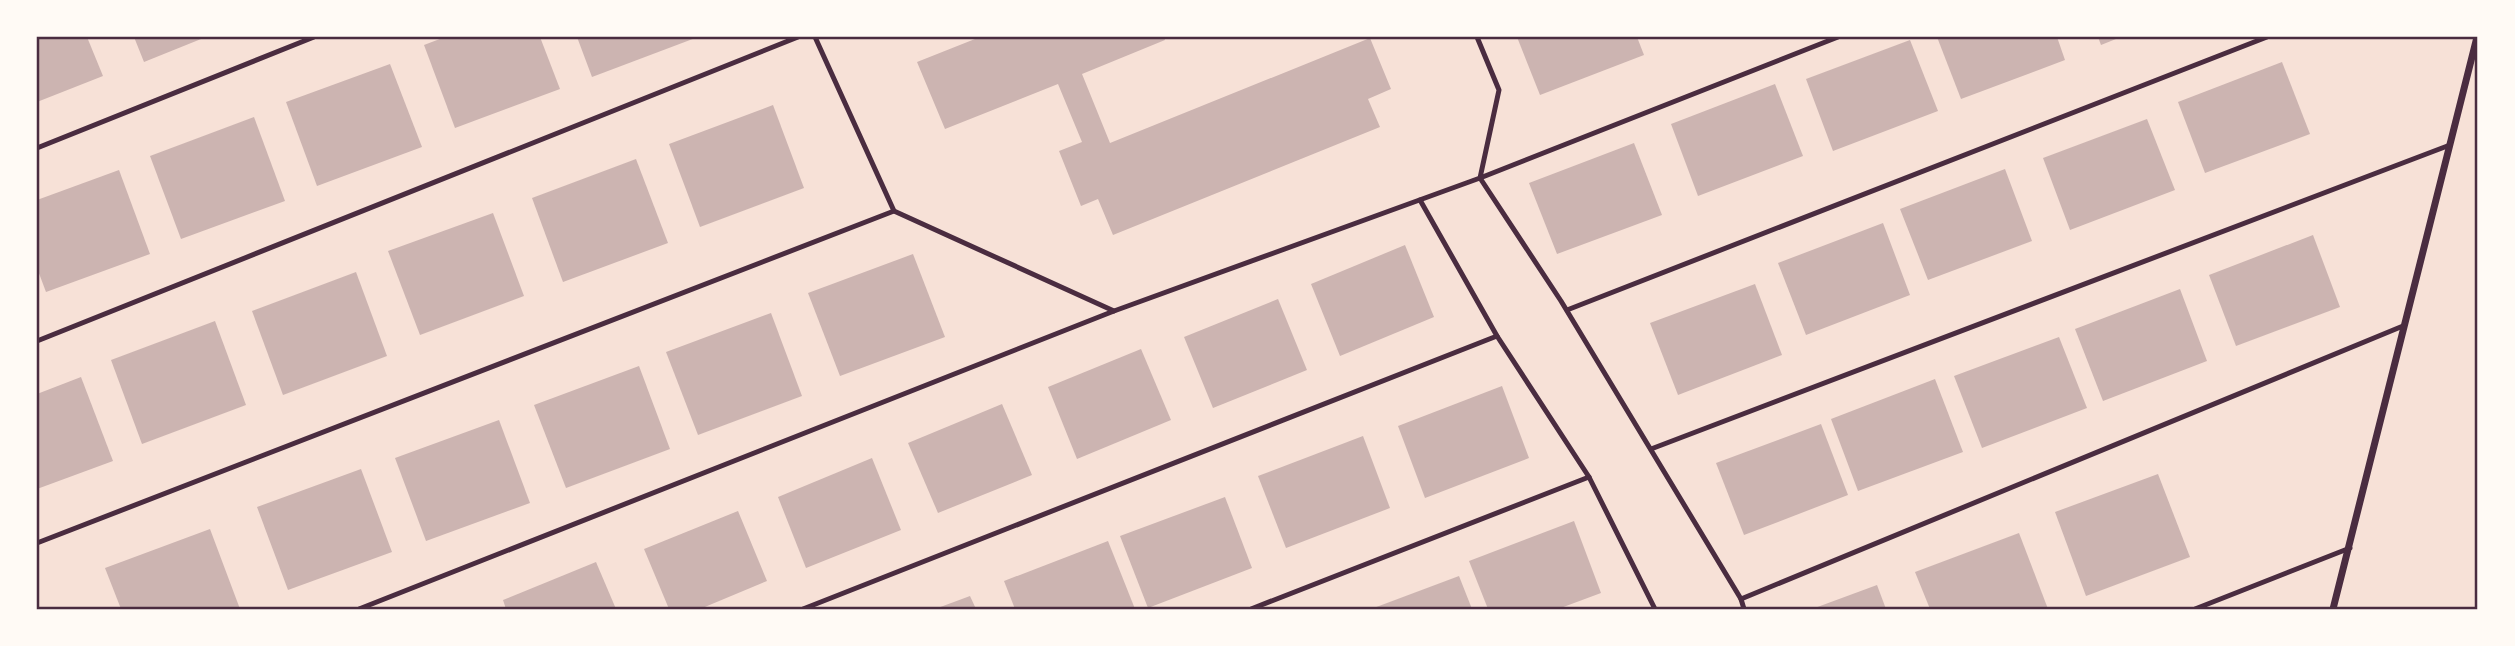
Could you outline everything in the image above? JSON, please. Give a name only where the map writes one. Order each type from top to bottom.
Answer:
[{"type":"street","points":[[2333,609],[2477,37]]},
{"type":"lane","points":[[37,148],[314,37]]},
{"type":"lane","points":[[37,341],[798,37]]},
{"type":"lane","points":[[815,37],[894,211],[1115,311]]},
{"type":"lane","points":[[1477,37],[1499,90],[1480,178],[1567,310],[1741,599],[1744,609]]},
{"type":"lane","points":[[359,609],[1115,311],[1480,178],[1838,37]]},
{"type":"lane","points":[[1567,310],[2267,37]]},
{"type":"lane","points":[[1651,449],[2450,145]]},
{"type":"lane","points":[[1419,200],[1497,336],[1589,477],[1655,609]]},
{"type":"lane","points":[[37,543],[894,211]]},
{"type":"lane","points":[[1741,599],[2403,326]]},
{"type":"lane","points":[[803,609],[1497,336]]},
{"type":"lane","points":[[1251,609],[1589,477]]},
{"type":"lane","points":[[2195,609],[2350,548]]},
{"type":"building","points":[[37,37],[87,37],[103,76],[37,102]]},
{"type":"building","points":[[134,37],[206,37],[144,62]]},
{"type":"building","points":[[445,37],[540,37],[560,89],[455,128],[424,45]]},
{"type":"building","points":[[577,37],[698,37],[592,77]]},
{"type":"building","points":[[980,37],[1164,37],[1165,40],[1082,74],[1110,143],[1370,38],[1391,89],[1368,99],[1380,127],[1113,235],[1098,199],[1081,206],[1059,151],[1082,142],[1058,84],[945,129],[917,62]]},
{"type":"building","points":[[1517,37],[1637,37],[1644,55],[1540,95]]},
{"type":"building","points":[[1937,37],[2057,37],[2065,60],[1961,99]]},
{"type":"building","points":[[2098,37],[2121,37],[2101,45]]},
{"type":"building","points":[[1910,40],[1938,111],[1833,151],[1806,79]]},
{"type":"building","points":[[2282,62],[2310,134],[2205,173],[2178,102]]},
{"type":"building","points":[[390,64],[422,147],[317,186],[286,102]]},
{"type":"building","points":[[1775,84],[1803,156],[1698,196],[1671,124]]},
{"type":"building","points":[[773,105],[804,188],[700,227],[669,144]]},
{"type":"building","points":[[254,117],[285,201],[181,239],[150,156]]},
{"type":"building","points":[[2147,119],[2175,190],[2070,230],[2043,158]]},
{"type":"building","points":[[1634,143],[1662,215],[1557,254],[1529,183]]},
{"type":"building","points":[[636,159],[668,243],[563,282],[532,198]]},
{"type":"building","points":[[2005,169],[2032,241],[1928,280],[1900,209]]},
{"type":"building","points":[[119,170],[150,254],[46,292],[37,268],[37,200]]},
{"type":"building","points":[[493,213],[524,296],[420,335],[388,251]]},
{"type":"building","points":[[1883,223],[1910,295],[1806,335],[1778,263]]},
{"type":"building","points":[[2313,235],[2340,307],[2236,346],[2209,275]]},
{"type":"building","points":[[1405,245],[1434,317],[1340,356],[1311,284]]},
{"type":"building","points":[[913,254],[945,337],[840,376],[808,293]]},
{"type":"building","points":[[356,272],[387,356],[283,395],[252,311]]},
{"type":"building","points":[[1755,284],[1782,355],[1678,395],[1650,323]]},
{"type":"building","points":[[2180,289],[2207,361],[2103,401],[2075,329]]},
{"type":"building","points":[[1278,299],[1307,370],[1213,408],[1184,337]]},
{"type":"building","points":[[771,313],[802,396],[698,435],[666,352]]},
{"type":"building","points":[[215,321],[246,405],[142,444],[111,360]]},
{"type":"building","points":[[2059,337],[2087,408],[1982,448],[1954,376]]},
{"type":"building","points":[[1141,349],[1171,420],[1077,459],[1048,387]]},
{"type":"building","points":[[639,366],[670,449],[566,488],[534,405]]},
{"type":"building","points":[[81,377],[113,461],[37,489],[37,394]]},
{"type":"building","points":[[1935,379],[1963,452],[1858,491],[1831,419]]},
{"type":"building","points":[[1502,386],[1529,458],[1425,498],[1398,426]]},
{"type":"building","points":[[1002,404],[1032,475],[938,513],[908,443]]},
{"type":"building","points":[[499,420],[530,503],[426,541],[395,458]]},
{"type":"building","points":[[1821,424],[1848,495],[1744,535],[1716,463]]},
{"type":"building","points":[[1363,436],[1390,508],[1286,548],[1258,476]]},
{"type":"building","points":[[872,458],[901,530],[806,568],[778,497]]},
{"type":"building","points":[[361,469],[392,552],[288,590],[257,507]]},
{"type":"building","points":[[2158,474],[2190,557],[2086,596],[2055,512]]},
{"type":"building","points":[[1225,497],[1252,568],[1148,608],[1120,536]]},
{"type":"building","points":[[738,511],[767,581],[700,609],[669,609],[644,549]]},
{"type":"building","points":[[1574,521],[1601,593],[1558,609],[1488,609],[1469,561]]},
{"type":"building","points":[[210,529],[240,609],[121,609],[105,568]]},
{"type":"building","points":[[2019,533],[2048,609],[1930,609],[1915,572]]},
{"type":"building","points":[[1108,541],[1135,609],[1015,609],[1004,581]]},
{"type":"building","points":[[596,562],[616,609],[506,609],[503,600]]},
{"type":"building","points":[[1459,576],[1472,609],[1371,609]]},
{"type":"building","points":[[1877,585],[1886,609],[1812,609]]},
{"type":"building","points":[[970,596],[976,609],[935,609]]}]
